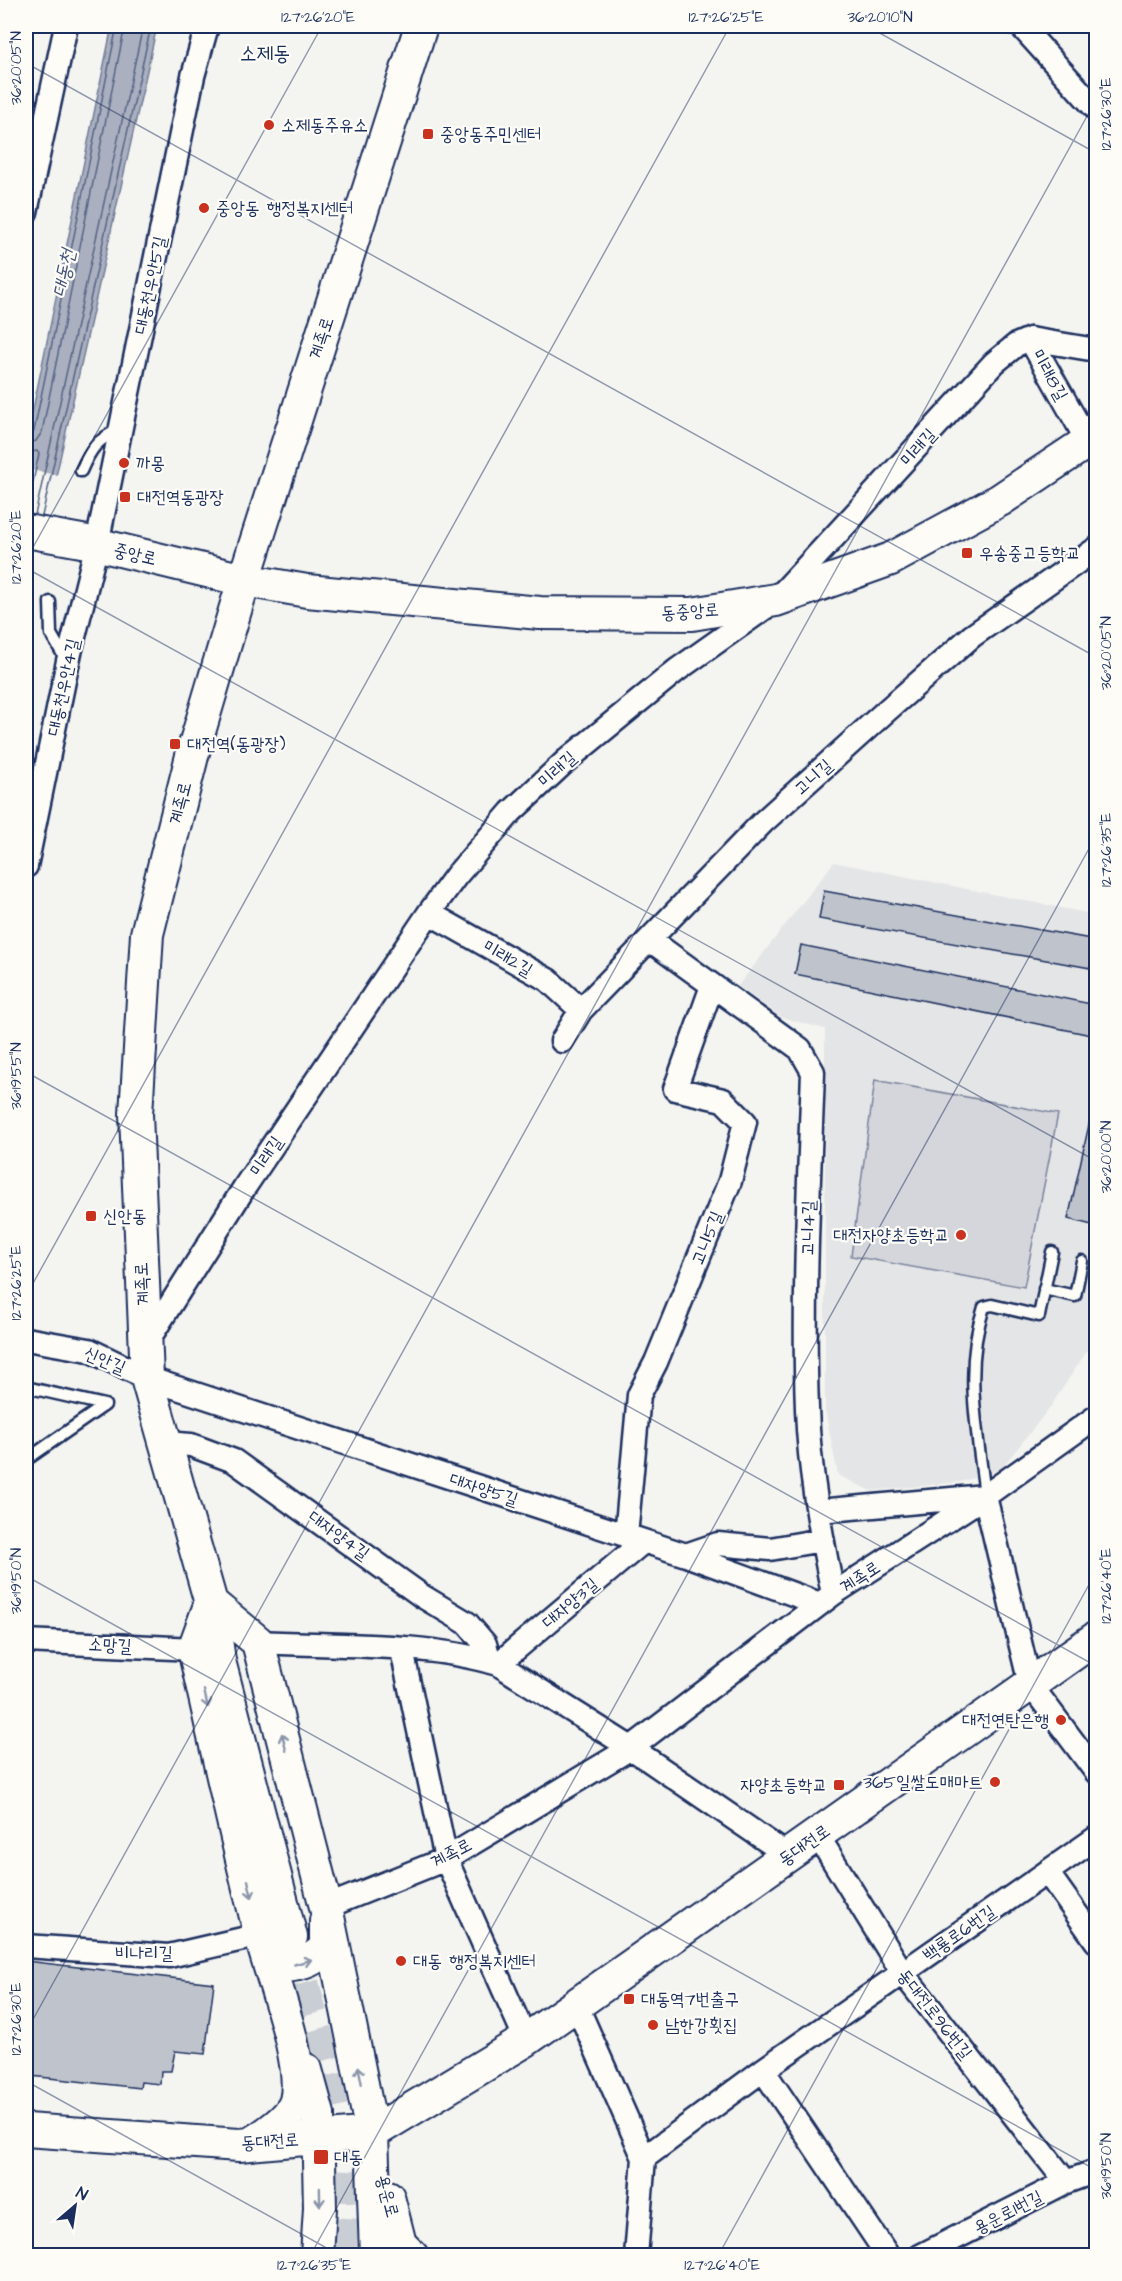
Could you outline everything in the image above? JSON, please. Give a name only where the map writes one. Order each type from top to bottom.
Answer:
[{"type":"main road","name":"계족로","points":[[310,1922],[219,1661],[211,1603],[147,1378],[136,1114],[147,934],[193,752],[244,580],[421,26]]},
{"type":"main road","name":"동중앙로","points":[[244,580],[307,591],[540,614],[692,614],[776,600],[891,559],[1000,500],[1092,439]]},
{"type":"main road","name":"중앙로","points":[[26,531],[92,543],[244,580]]},
{"type":"main road","points":[[250,2144],[273,2130],[296,2103],[296,2071],[282,1998],[260,1935],[194,1649],[211,1603],[258,1642],[310,1922],[372,2133],[376,2256]]},
{"type":"main road","name":"동대전로","points":[[26,2130],[100,2137],[250,2144],[372,2133],[526,2040],[1096,1638]]},
{"type":"main road","points":[[260,1935],[274,1958],[285,1966],[304,1964],[315,1958],[326,1947],[310,1922]]},
{"type":"main road","points":[[282,1998],[288,2006],[318,2114],[320,2208],[317,2256]]},
{"type":"main road","name":"용운로","points":[[372,2133],[400,2244],[412,2256]]},
{"type":"street","points":[[26,212],[66,26]]},
{"type":"street","name":"대동천우안5길","points":[[92,543],[119,430],[193,76],[207,26]]},
{"type":"street","points":[[1026,31],[1096,109]]},
{"type":"street","points":[[1030,339],[1096,350]]},
{"type":"street","name":"미래8길","points":[[1030,339],[1092,439]]},
{"type":"street","name":"미래길","points":[[144,1345],[246,1185],[429,913],[456,876],[511,812],[567,760],[677,670],[776,600],[994,363],[1016,345],[1030,339]]},
{"type":"street","name":"대동천우안4길","points":[[26,866],[92,543]]},
{"type":"street","name":"고니길","points":[[562,1041],[581,1010],[764,822],[972,636],[1096,549]]},
{"type":"street","name":"미래2길","points":[[429,913],[548,980],[581,1010]]},
{"type":"street","name":"고니4길","points":[[650,940],[800,1049],[813,1072],[807,1246],[807,1411],[822,1540],[826,1599]]},
{"type":"street","name":"고니5길","points":[[635,1539],[639,1395],[656,1362],[730,1181],[745,1122],[723,1100],[675,1089],[712,986]]},
{"type":"street","name":"신안길","points":[[26,1339],[89,1350],[147,1378]]},
{"type":"street","name":"대자양5길","points":[[147,1378],[686,1556],[826,1599]]},
{"type":"street","name":"계족로","points":[[310,1922],[446,1859],[631,1748],[826,1599],[985,1496],[1096,1417]]},
{"type":"street","name":"대자양4길","points":[[164,1443],[200,1447],[234,1461],[422,1596],[467,1623],[485,1644],[494,1663]]},
{"type":"street","points":[[818,1511],[985,1496],[1030,1684],[1096,1772]]},
{"type":"street","name":"대자양3길","points":[[494,1663],[635,1539]]},
{"type":"street","points":[[686,1556],[718,1544],[770,1549],[822,1540]]},
{"type":"street","name":"소망길","points":[[26,1641],[194,1649]]},
{"type":"street","points":[[258,1642],[402,1650],[477,1658],[494,1663],[631,1748],[789,1856]]},
{"type":"street","points":[[402,1650],[446,1859],[526,2040]]},
{"type":"street","name":"동대전로96번길","points":[[818,1836],[902,1972],[1066,2182]]},
{"type":"street","name":"백룡로6번길","points":[[644,2158],[763,2070],[1096,1838]]},
{"type":"street","points":[[1047,1872],[1096,1941]]},
{"type":"street","name":"비나리길","points":[[26,1946],[169,1956],[260,1935]]},
{"type":"street","points":[[576,2004],[644,2158],[636,2256]]},
{"type":"street","points":[[763,2070],[888,2256]]},
{"type":"street","name":"용운로1번길","points":[[920,2256],[1066,2182],[1096,2171]]},
{"type":"lane","points":[[967,26],[1006,26],[1026,31]]},
{"type":"lane","points":[[81,471],[89,452],[98,441],[119,430]]},
{"type":"lane","points":[[50,602],[51,634],[68,661]]},
{"type":"lane","points":[[985,1496],[971,1368],[980,1318],[984,1308],[992,1305],[1039,1316],[1052,1252]]},
{"type":"lane","points":[[1044,1289],[1075,1296],[1082,1261]]},
{"type":"lane","points":[[26,1387],[105,1405],[26,1460]]},
{"type":"shaded area","name":"대전자양초등학교","points":[[834,862],[1096,915],[1096,1332],[1088,1349],[1051,1406],[1001,1469],[960,1482],[871,1491],[838,1475],[825,1410],[825,1029],[781,1017],[738,986]]},
{"type":"shaded area","points":[[875,1080],[1058,1114],[1024,1287],[851,1256]]},
{"type":"water","name":"대동천","points":[[112,26],[157,26],[26,610],[26,443]]},
{"type":"pier","points":[[26,469],[61,476],[33,592],[26,591]]},
{"type":"building","points":[[824,891],[1096,940],[1096,969],[819,919]]},
{"type":"building","points":[[801,945],[1096,1005],[1096,1036],[795,974]]},
{"type":"building","points":[[1090,1120],[1096,1121],[1096,1226],[1068,1219]]},
{"type":"building","points":[[26,1961],[214,1983],[205,2054],[175,2051],[171,2071],[161,2071],[160,2084],[141,2082],[140,2088],[31,2076],[33,2052],[26,2051]]},
{"type":"tunnel","points":[[291,1937],[346,2147],[340,2256]]},
{"type":"place","name":"소제동주유소","points":[[269,125]]},
{"type":"place","name":"중앙동주민센터","points":[[428,134]]},
{"type":"place","name":"중앙동 행정복지센터","points":[[204,208]]},
{"type":"place","name":"까몽","points":[[124,463]]},
{"type":"place","name":"대전역동광장","points":[[125,497]]},
{"type":"place","name":"우송중고등학교","points":[[967,553]]},
{"type":"place","name":"대전역(동광장)","points":[[175,744]]},
{"type":"place","name":"신안동","points":[[91,1216]]},
{"type":"place","name":"대전자양초등학교","points":[[961,1235]]},
{"type":"place","name":"대전연탄은행","points":[[1061,1720]]},
{"type":"place","name":"365일쌀도매마트","points":[[995,1782]]},
{"type":"place","name":"자양초등학교","points":[[839,1785]]},
{"type":"place","name":"대동 행정복지센터","points":[[401,1961]]},
{"type":"place","name":"대동역7번출구","points":[[629,1999]]},
{"type":"place","name":"남한강횟집","points":[[653,2025]]},
{"type":"place","name":"대동","points":[[321,2157]]},
{"type":"district","name":"소제동","points":[[265,53]]}]
